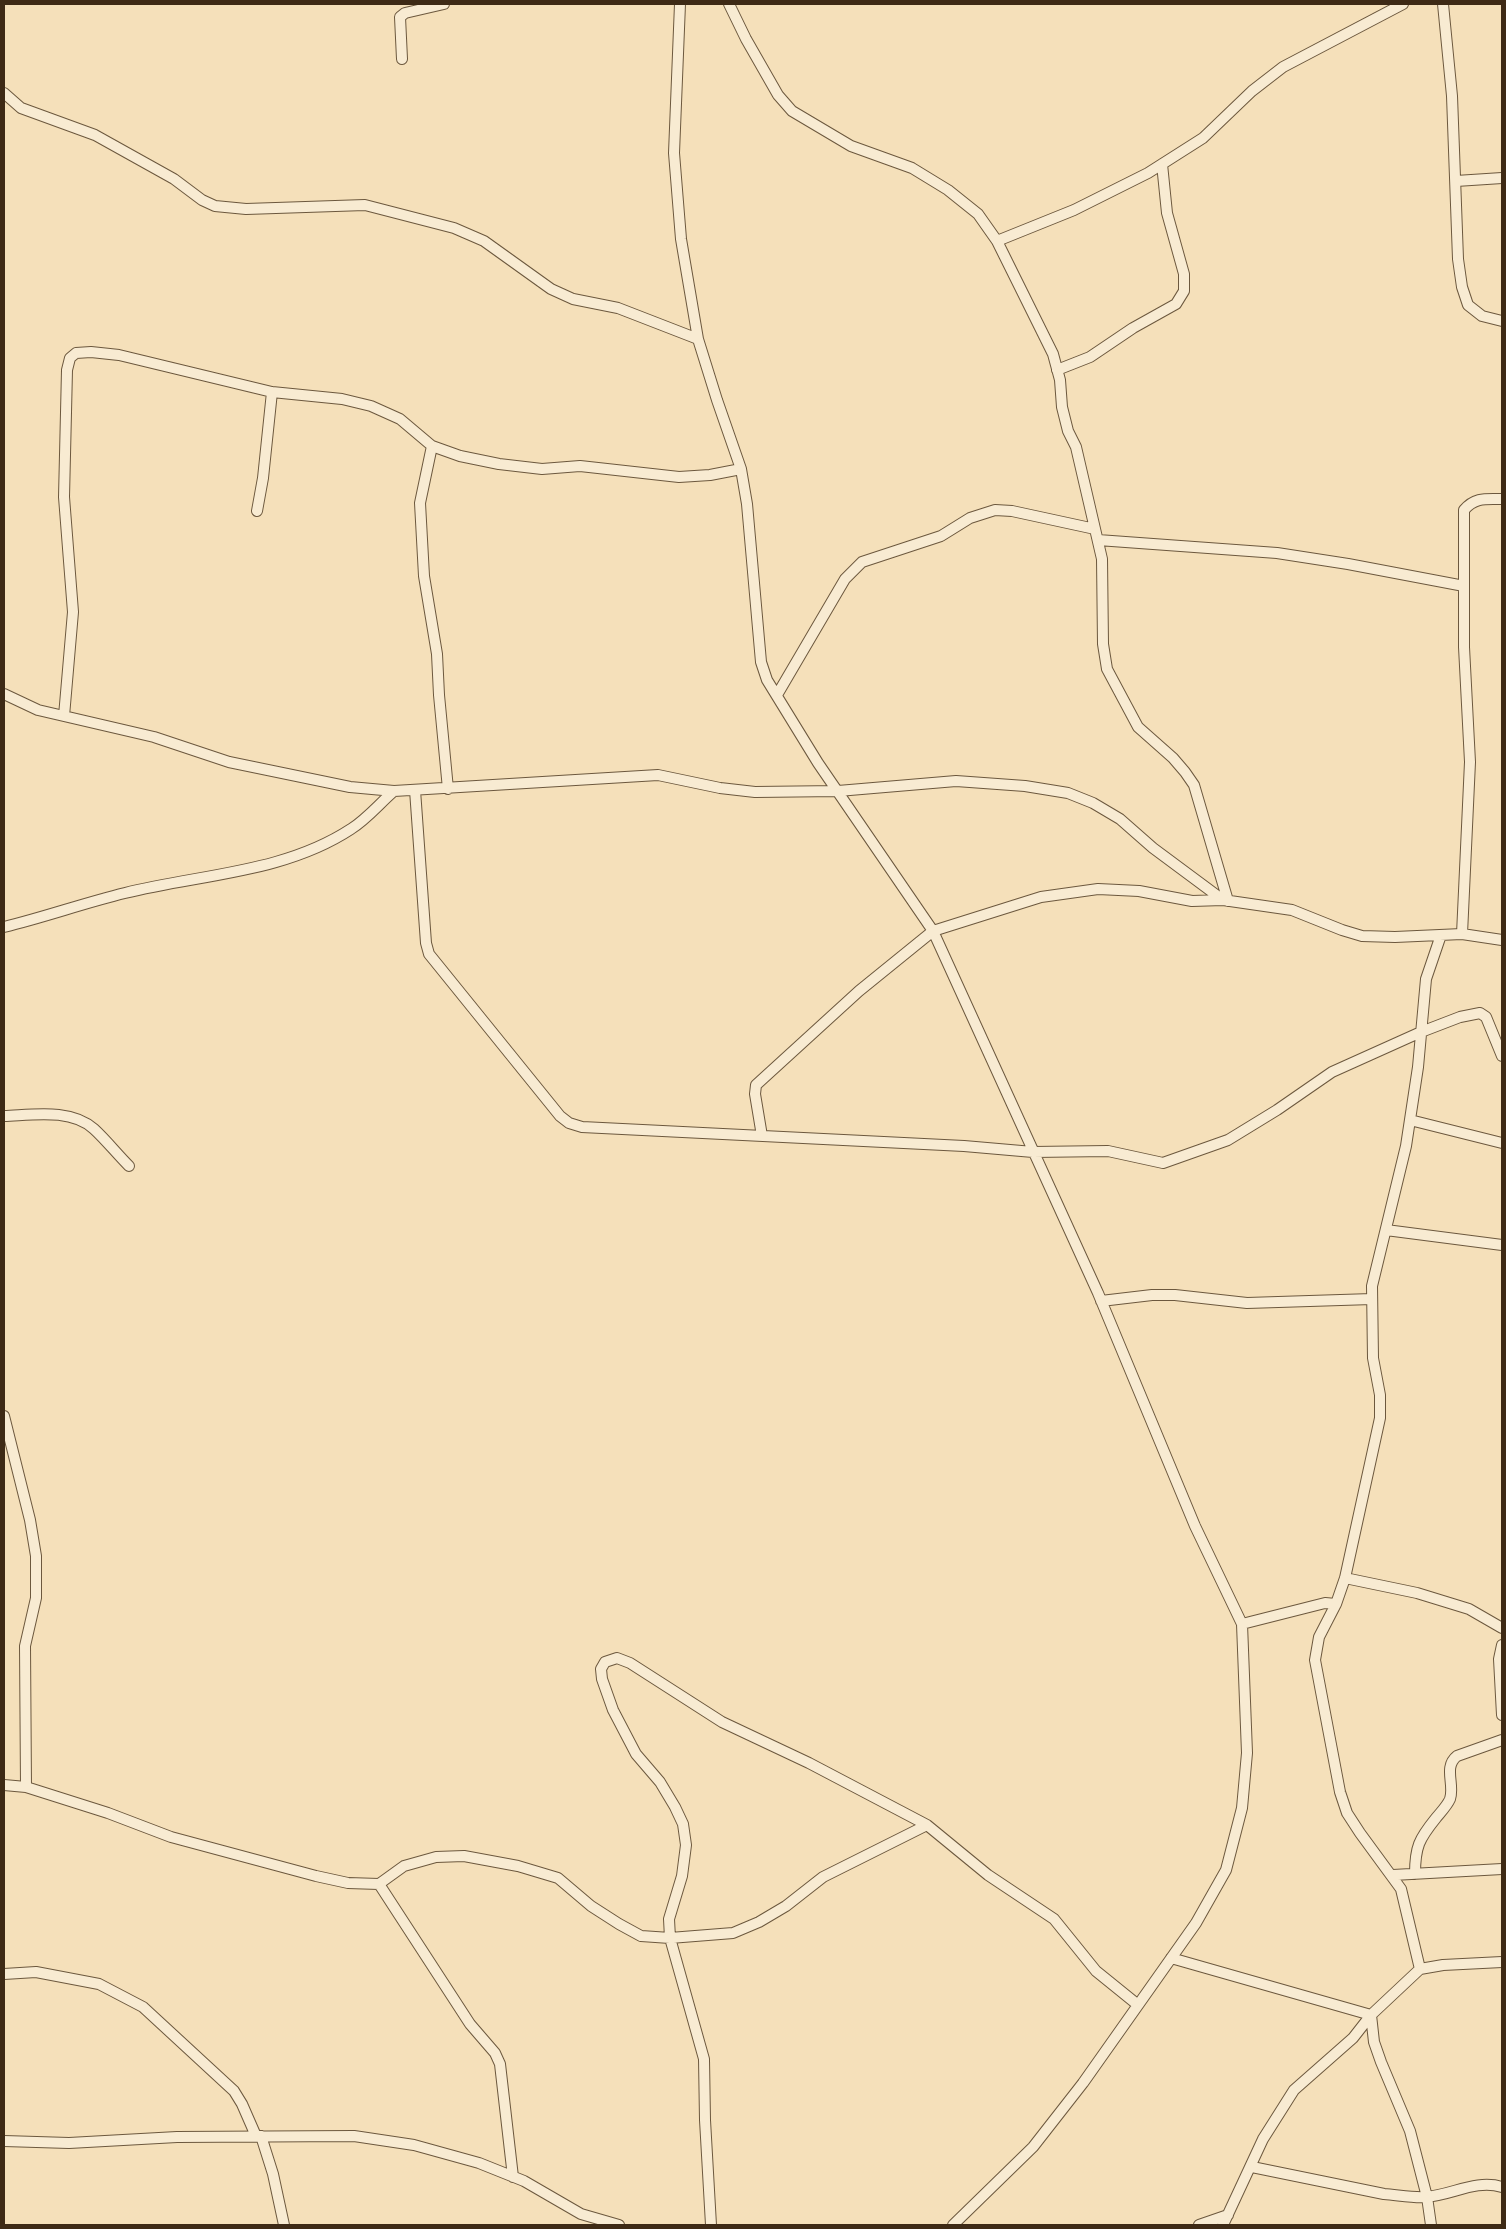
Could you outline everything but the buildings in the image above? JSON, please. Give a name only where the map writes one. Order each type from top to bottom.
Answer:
[{"type":"street","points":[[402,59],[400,17],[405,13],[444,4]]},
{"type":"street","points":[[680,4],[674,153],[681,240],[698,339],[741,470],[747,504],[761,662],[767,680],[838,791],[933,931],[1101,1301],[1195,1526],[1242,1624],[1247,1754],[1242,1808],[1226,1870],[1196,1923],[1083,2082],[1032,2147],[953,2225]]},
{"type":"street","points":[[729,4],[746,39],[778,95],[792,111],[851,146],[912,168],[948,190],[978,214],[997,241],[1053,354],[1062,408],[1068,431],[1076,446],[1102,559],[1103,644],[1107,669],[1138,727],[1173,758],[1194,785],[1225,901]]},
{"type":"street","points":[[997,241],[1074,210],[1148,173],[1203,138],[1252,92],[1283,67],[1402,4]]},
{"type":"street","points":[[1443,4],[1452,96],[1458,259],[1462,287],[1468,305],[1482,316],[1502,321]]},
{"type":"street","points":[[4,93],[21,108],[94,135],[174,179],[202,200],[215,206],[246,209],[279,209],[365,205],[454,228],[484,241],[551,289],[573,299],[618,308],[698,339]]},
{"type":"street","points":[[1057,370],[1090,357],[1133,328],[1176,304],[1184,291],[1184,274],[1167,213],[1162,164]]},
{"type":"street","points":[[1456,181],[1502,178]]},
{"type":"street","points":[[64,716],[74,612],[64,497],[67,370],[70,358],[76,353],[119,354],[272,392],[342,399],[371,406],[400,418],[432,446],[460,456],[499,464],[542,469],[580,466],[679,477],[741,470]]},
{"type":"street","points":[[257,511],[263,478],[272,392]]},
{"type":"street","points":[[432,446],[420,503],[424,576],[437,654],[438,694],[448,789]]},
{"type":"street","points":[[1462,934],[1470,762],[1464,647],[1464,510],[1470,502],[1478,499],[1502,499]]},
{"type":"street","points":[[777,695],[845,579],[862,562],[941,536],[970,518],[996,510],[1012,511],[1095,529]]},
{"type":"street","points":[[1098,540],[1276,553],[1348,564],[1464,586]]},
{"type":"street","points":[[4,694],[38,710],[154,737],[229,762],[350,787],[394,791],[448,789],[658,775],[720,788],[755,792],[838,791],[956,781],[1025,786],[1068,793],[1093,803],[1120,819],[1153,848],[1225,901]]},
{"type":"street","points":[[415,790],[426,943],[429,954],[560,1116],[569,1123],[582,1127],[964,1146],[1033,1152],[1108,1151],[1143,1157],[1153,1161],[1171,1161],[1228,1140],[1277,1110],[1332,1072],[1421,1032],[1460,1017],[1480,1013],[1486,1017],[1502,1056]]},
{"type":"street","points":[[4,926],[52,915],[125,893],[253,868],[310,851],[352,828],[394,791]]},
{"type":"street","points":[[762,1136],[755,1094],[756,1085],[859,991],[933,931],[1041,897],[1098,888],[1139,891],[1192,901],[1225,901],[1292,910],[1362,936],[1395,937],[1462,934],[1502,940]]},
{"type":"street","points":[[1420,1970],[1406,1903],[1401,1889],[1393,1875],[1347,1813],[1340,1792],[1316,1660],[1319,1637],[1336,1604],[1345,1578],[1380,1418],[1380,1395],[1374,1358],[1372,1286],[1406,1146],[1426,979],[1441,935]]},
{"type":"street","points":[[4,1116],[62,1115],[78,1119],[93,1128],[128,1166]]},
{"type":"street","points":[[1410,1120],[1502,1143]]},
{"type":"street","points":[[1386,1230],[1502,1245]]},
{"type":"street","points":[[1101,1301],[1168,1295],[1247,1303],[1372,1299]]},
{"type":"street","points":[[4,1416],[6,1435],[30,1520],[36,1556],[36,1598],[25,1646],[26,1787]]},
{"type":"street","points":[[1345,1578],[1417,1593],[1469,1609],[1502,1628]]},
{"type":"street","points":[[1242,1624],[1325,1603],[1336,1604]]},
{"type":"street","points":[[1502,1645],[1499,1659],[1502,1715]]},
{"type":"street","points":[[711,2225],[705,2120],[704,2059],[670,1938],[669,1919],[682,1876],[686,1845],[683,1824],[660,1782],[636,1754],[613,1710],[602,1679],[601,1669],[605,1662],[617,1658],[630,1662],[722,1722],[808,1763],[927,1825],[988,1875],[1054,1919],[1096,1971],[1138,2004]]},
{"type":"street","points":[[1415,1874],[1417,1844],[1423,1833],[1450,1798],[1450,1764],[1453,1759],[1502,1740]]},
{"type":"street","points":[[4,1785],[26,1787],[108,1813],[171,1837],[316,1876],[348,1882],[380,1884],[404,1866],[436,1856],[464,1856],[518,1866],[558,1878],[591,1906],[641,1936],[670,1938],[733,1933],[759,1922],[786,1906],[823,1877],[927,1825]]},
{"type":"street","points":[[1393,1875],[1502,1869]]},
{"type":"street","points":[[380,1884],[470,2024],[495,2053],[500,2064],[513,2177]]},
{"type":"street","points":[[1171,1958],[1371,2014]]},
{"type":"street","points":[[1223,2225],[1252,2167],[1263,2139],[1294,2090],[1353,2038],[1371,2014],[1420,1970],[1443,1965],[1502,1962]]},
{"type":"street","points":[[4,1974],[36,1972],[99,1984],[143,2007],[234,2092],[242,2104],[258,2136],[273,2174],[284,2225]]},
{"type":"street","points":[[1371,2014],[1374,2042],[1390,2086],[1410,2130],[1427,2197],[1431,2225]]},
{"type":"street","points":[[4,2142],[69,2143],[177,2136],[354,2136],[414,2145],[479,2163],[513,2177],[581,2214],[619,2225]]},
{"type":"street","points":[[1252,2167],[1384,2194],[1427,2197],[1486,2184],[1502,2186]]},
{"type":"street","points":[[1199,2225],[1228,2215]]}]
